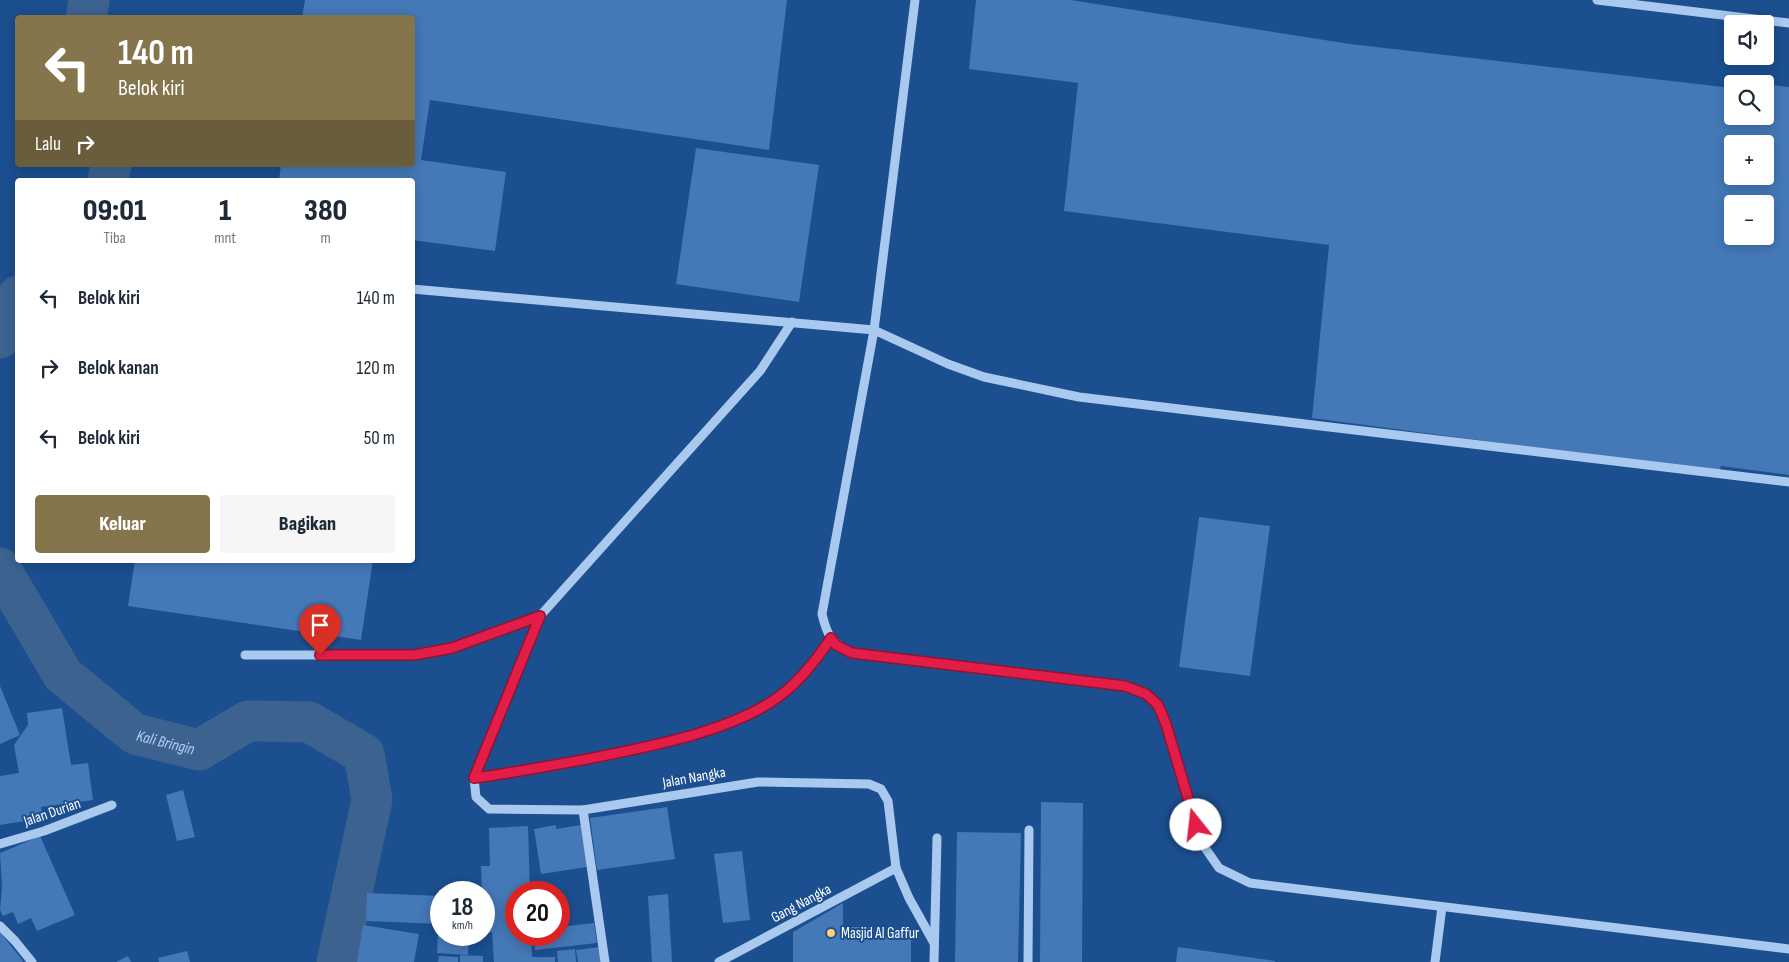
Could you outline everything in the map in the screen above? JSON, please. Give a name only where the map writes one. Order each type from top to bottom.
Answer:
[{"type":"street","points":[[915,0],[874,330],[822,614],[826,632],[836,645],[852,653],[1125,686],[1146,694],[1158,705],[1166,724],[1201,842],[1219,868],[1250,883],[1789,949]]},
{"type":"street","points":[[1597,0],[1789,23]]},
{"type":"street","points":[[415,289],[874,330],[948,364],[984,377],[1079,397],[1789,482]]},
{"type":"street","points":[[474,778],[540,616],[760,371],[792,322]]},
{"type":"street","points":[[245,655],[414,655],[452,648],[540,616]]},
{"type":"street","points":[[474,778],[560,764],[694,735],[749,713],[780,696],[817,660],[831,638]]},
{"type":"street","name":"Jalan Nangka","points":[[474,778],[476,797],[489,809],[584,810],[758,782],[869,784],[881,789],[888,801],[896,868],[909,898],[934,943]]},
{"type":"street","name":"Jalan Durian","points":[[0,844],[112,805]]},
{"type":"street","points":[[584,810],[606,962]]},
{"type":"street","points":[[1028,962],[1029,830]]},
{"type":"street","points":[[934,962],[937,838]]},
{"type":"street","name":"Gang Nangka","points":[[719,962],[896,868]]},
{"type":"street","points":[[1435,962],[1442,907]]},
{"type":"street","points":[[0,926],[32,962]]},
{"type":"building","points":[[305,0],[787,0],[769,150],[430,100],[421,160],[506,172],[495,251],[415,240],[415,178],[279,178],[281,167],[415,167],[415,15],[302,15]]},
{"type":"building","points":[[976,0],[1071,0],[1350,44],[1724,87],[1724,125],[1774,125],[1774,85],[1789,87],[1789,475],[1721,466],[1719,472],[1312,418],[1329,245],[1064,211],[1078,83],[969,69]]},
{"type":"building","points":[[696,148],[819,165],[799,302],[676,284]]},
{"type":"building","points":[[1199,517],[1270,526],[1250,676],[1179,667]]},
{"type":"building","points":[[135,563],[373,563],[361,640],[128,606]]},
{"type":"building","points":[[0,686],[20,735],[0,744]]},
{"type":"building","points":[[62,708],[71,765],[88,763],[93,800],[41,807],[43,818],[0,825],[0,776],[19,773],[14,745],[28,725],[27,713]]},
{"type":"building","points":[[183,790],[195,837],[177,841],[166,795]]},
{"type":"building","points":[[1041,802],[1083,803],[1082,962],[1040,962]]},
{"type":"building","points":[[667,807],[675,859],[597,870],[590,818]]},
{"type":"building","points":[[556,825],[556,829],[581,825],[587,867],[541,874],[534,829]]},
{"type":"building","points":[[528,826],[530,881],[505,881],[505,946],[532,946],[532,957],[555,957],[555,962],[494,962],[495,881],[482,881],[481,866],[490,866],[489,828]]},
{"type":"building","points":[[957,832],[1021,833],[1018,962],[955,962]]},
{"type":"building","points":[[40,836],[75,915],[37,931],[31,918],[18,924],[13,912],[3,916],[0,910],[2,887],[0,853]]},
{"type":"building","points":[[742,851],[750,920],[723,923],[714,854]]},
{"type":"building","points":[[367,893],[430,896],[430,924],[366,921]]},
{"type":"building","points":[[668,894],[672,962],[652,962],[648,896]]},
{"type":"building","name":"Masjid Al Gaffur","points":[[843,903],[843,927],[870,927],[870,935],[911,934],[911,962],[793,962],[793,932]]},
{"type":"building","points":[[594,923],[597,943],[535,950],[535,946],[570,946],[570,926]]},
{"type":"building","points":[[363,925],[419,934],[414,962],[357,962]]},
{"type":"building","points":[[0,932],[23,961],[22,962],[0,962]]},
{"type":"building","points":[[437,946],[468,946],[468,955],[437,953]]},
{"type":"building","points":[[600,947],[602,962],[578,962],[576,950]]},
{"type":"building","points":[[1178,947],[1275,961],[1275,962],[1176,962]]},
{"type":"building","points":[[575,949],[576,962],[558,962],[557,951]]},
{"type":"building","points":[[187,951],[190,962],[159,962],[158,958]]},
{"type":"building","points":[[460,955],[483,956],[483,962],[460,962]]},
{"type":"building","points":[[128,956],[131,962],[116,962]]},
{"type":"building","points":[[439,956],[458,957],[458,962],[438,962]]},
{"type":"waterway","name":"Kali Bringin","points":[[86,15],[89,0]]},
{"type":"waterway","name":"Kali Bringin","points":[[108,178],[111,167]]},
{"type":"waterway","name":"Kali Bringin","points":[[0,338],[15,303]]},
{"type":"waterway","name":"Kali Bringin","points":[[0,568],[63,675],[135,734],[199,750],[248,721],[309,722],[364,754],[372,800],[337,962]]},
{"type":"place","name":"Masjid Al Gaffur","points":[[831,933]]},
{"type":"route","points":[[320,655],[414,655],[452,648],[540,616],[474,778],[506,774],[618,753],[694,735],[749,713],[780,696],[817,660],[831,638],[836,645],[852,653],[1125,686],[1146,694],[1158,705],[1166,724],[1196,825]]}]
